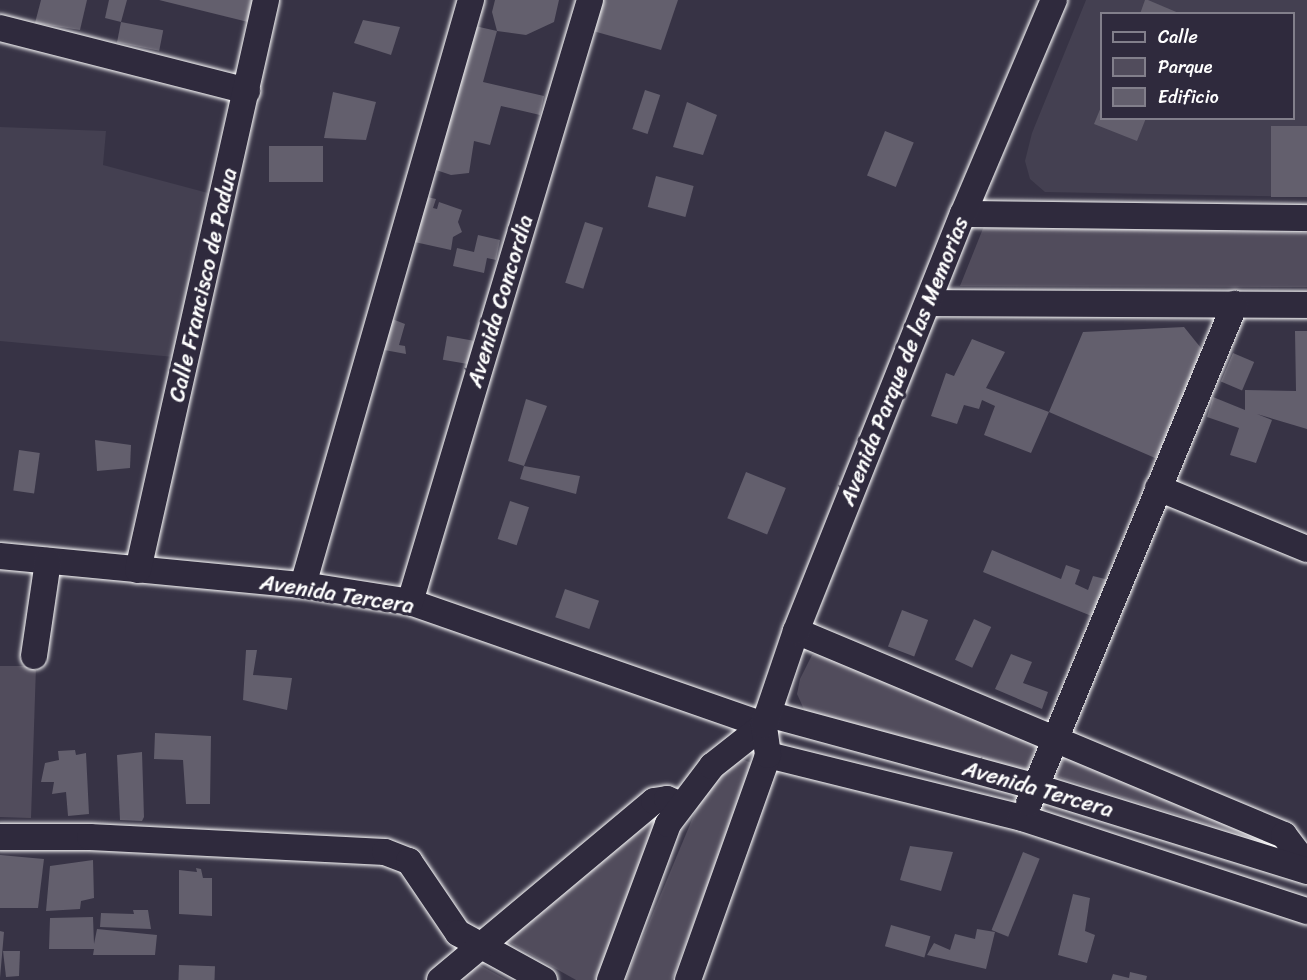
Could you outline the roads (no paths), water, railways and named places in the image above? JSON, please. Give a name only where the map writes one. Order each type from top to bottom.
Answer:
[{"type":"street","name":"Calle Francisco de Padua","points":[[138,570],[266,0]]},
{"type":"street","points":[[303,585],[471,0]]},
{"type":"street","name":"Avenida Concordia","points":[[410,602],[590,0]]},
{"type":"street","name":"Avenida Parque de las Memorias","points":[[766,719],[796,631],[963,214],[1054,0]]},
{"type":"street","points":[[0,28],[247,91]]},
{"type":"street","points":[[963,214],[1307,218]]},
{"type":"street","points":[[928,303],[1307,305]]},
{"type":"street","points":[[1022,818],[1235,304]]},
{"type":"street","points":[[1158,488],[1307,549]]},
{"type":"street","name":"Avenida Tercera","points":[[0,556],[303,585],[410,602],[766,719],[1036,787],[1307,871]]},
{"type":"street","points":[[34,656],[48,561]]},
{"type":"street","points":[[796,631],[1284,835],[1307,866]]},
{"type":"street","points":[[688,980],[768,755],[766,719]]},
{"type":"street","points":[[610,980],[668,824],[720,758],[766,719]]},
{"type":"street","name":"Avenida Tercera","points":[[768,755],[1022,818],[1301,908]]},
{"type":"street","points":[[440,980],[654,801],[667,799],[681,805]]},
{"type":"street","points":[[0,837],[90,837],[386,852],[410,861],[458,933],[544,980]]},
{"type":"street","points":[[1301,908],[1307,882]]}]
